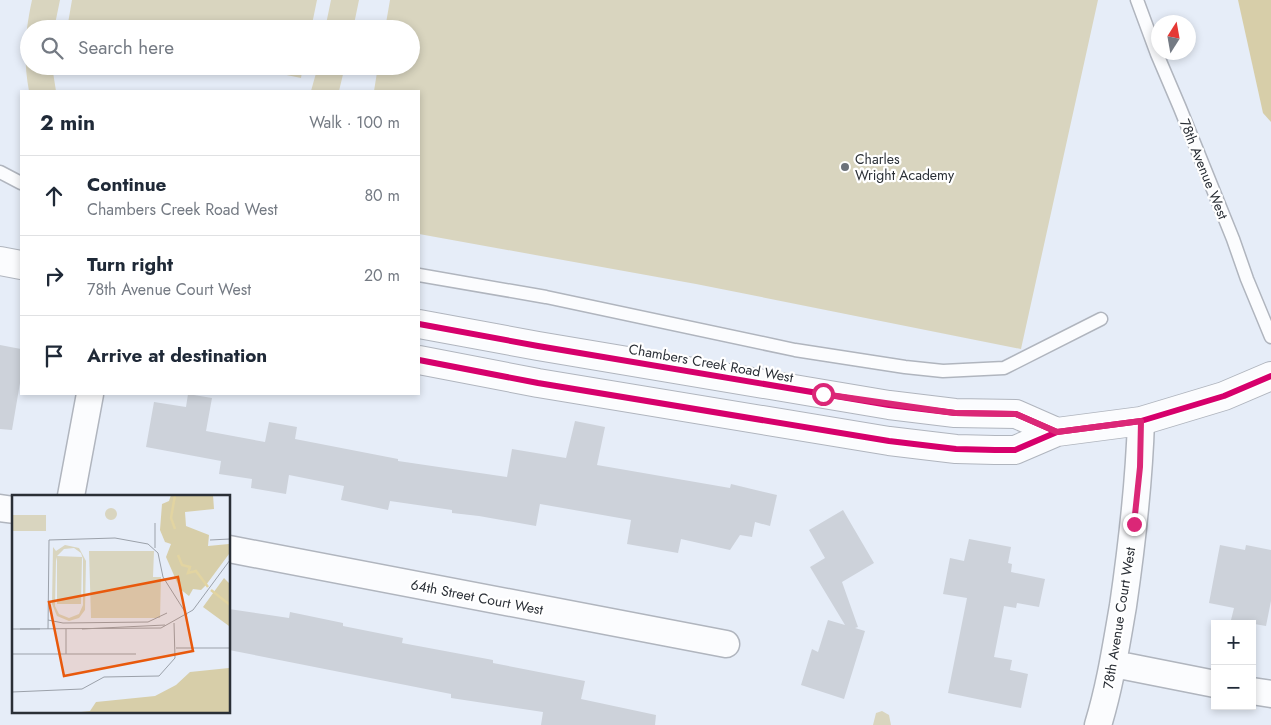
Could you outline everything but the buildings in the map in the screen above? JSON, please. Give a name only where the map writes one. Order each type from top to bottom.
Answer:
[{"type":"street","points":[[0,261],[20,265]]},
{"type":"street","name":"Chambers Creek Road West","points":[[420,324],[888,405],[955,413],[1016,414],[1057,432]]},
{"type":"street","points":[[420,360],[538,383],[889,441],[936,446],[1015,450],[1057,432],[1141,421],[1224,396],[1271,376]]},
{"type":"street","points":[[71,495],[90,395]]},
{"type":"street","name":"78th Avenue Court West","points":[[1098,725],[1114,664],[1134,524],[1140,467],[1141,421]]},
{"type":"street","name":"64th Street Court West","points":[[230,549],[726,644]]},
{"type":"street","points":[[1114,664],[1211,683]]},
{"type":"street","points":[[1256,692],[1271,694]]},
{"type":"lane","name":"78th Avenue West","points":[[1137,0],[1157,54],[1233,239],[1246,279],[1271,337]]},
{"type":"lane","points":[[0,172],[20,182]]},
{"type":"lane","points":[[420,275],[546,297],[794,350],[943,371],[1004,368],[1101,319]]},
{"type":"shaded area","points":[[32,0],[60,0],[56,20],[29,20]]},
{"type":"shaded area","points":[[72,0],[317,0],[313,20],[69,20]]},
{"type":"shaded area","points":[[331,0],[359,0],[355,20],[327,20]]},
{"type":"shaded area","name":"Charles Wright Academy","points":[[390,0],[1098,0],[1021,349],[696,284],[420,234],[420,90],[374,90],[377,75],[420,75],[420,20],[387,20]]},
{"type":"shaded area","points":[[1238,0],[1271,0],[1271,122],[1263,113]]},
{"type":"shaded area","points":[[27,75],[53,75],[56,90],[29,90]]},
{"type":"shaded area","points":[[286,75],[302,75],[301,78]]},
{"type":"shaded area","points":[[315,75],[343,75],[339,90],[311,90]]},
{"type":"shaded area","points":[[882,711],[889,715],[891,725],[873,725],[876,713]]},
{"type":"cycle path","points":[[420,324],[889,405],[955,413],[1016,414],[1057,432]]},
{"type":"cycle path","points":[[420,360],[538,383],[889,441],[956,449],[995,450],[1015,450],[1057,432],[1141,421],[1224,396],[1271,376]]},
{"type":"place","name":"Charles Wright Academy","points":[[845,167]]},
{"type":"route","points":[[823,394],[888,405],[955,413],[1016,414],[1057,432],[1141,421],[1140,467],[1134,524]]}]
